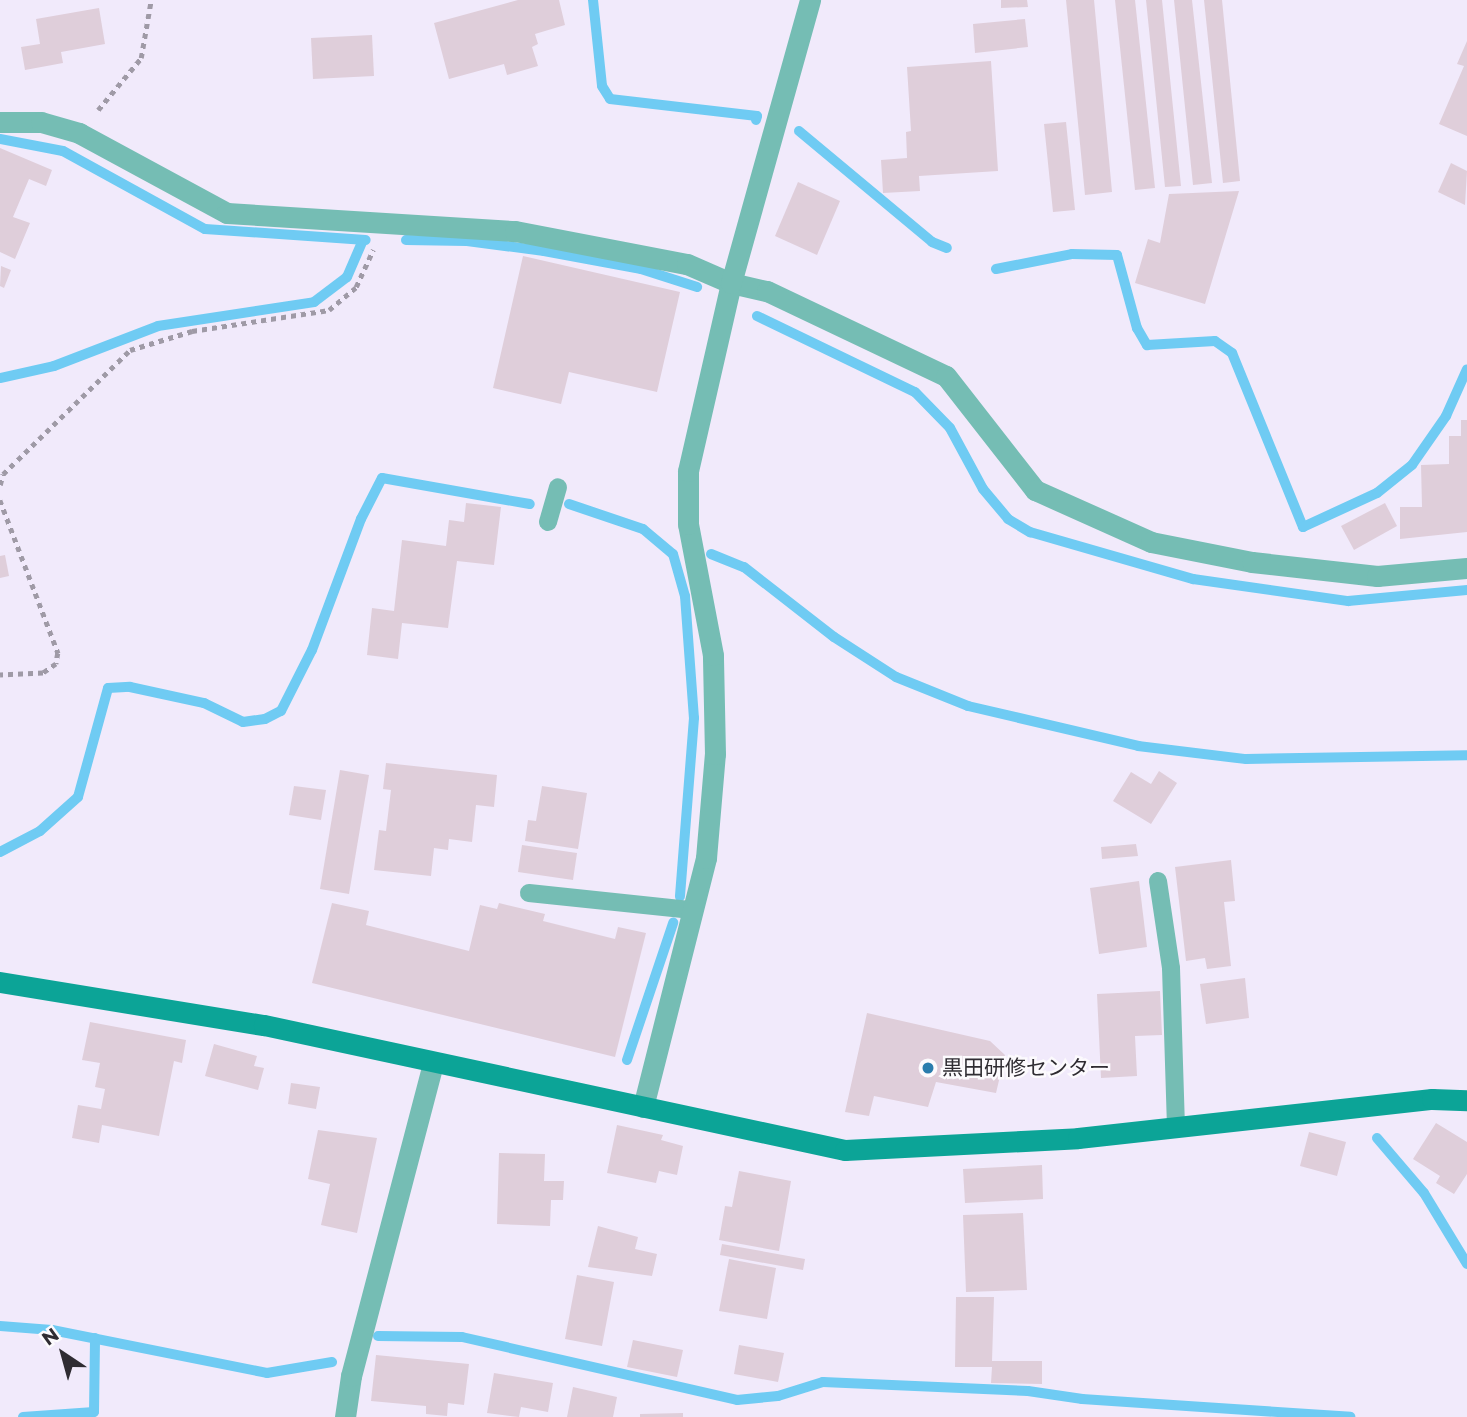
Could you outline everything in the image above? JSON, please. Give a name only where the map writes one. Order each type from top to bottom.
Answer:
[{"type":"street","points":[[643,1107],[706,858],[715,754],[713,655],[688,524],[688,471],[730,284],[810,0]]},
{"type":"street","points":[[0,122],[41,122],[79,133],[227,213],[515,231],[687,264],[730,284],[766,291],[946,376],[1035,490],[1151,541],[1252,562],[1377,576],[1467,568]]},
{"type":"street","points":[[0,982],[264,1025],[433,1064],[845,1150],[1078,1138],[1432,1098],[1467,1100]]},
{"type":"street","points":[[345,1417],[351,1376],[433,1064]]},
{"type":"lane","points":[[548,522],[558,487]]},
{"type":"lane","points":[[1158,881],[1171,968],[1176,1127]]},
{"type":"lane","points":[[528,892],[692,910]]},
{"type":"path","points":[[79,133],[141,58],[151,0]]},
{"type":"path","points":[[0,485],[3,474],[130,350],[192,331],[329,310],[356,287],[383,223]]},
{"type":"path","points":[[0,500],[58,653],[56,664],[43,673],[0,676]]},
{"type":"building","points":[[518,0],[559,0],[565,25],[535,34],[538,44],[532,47],[538,66],[507,75],[504,64],[449,79],[434,23]]},
{"type":"building","points":[[1001,0],[1027,0],[1028,7],[1001,8]]},
{"type":"building","points":[[1066,0],[1094,0],[1112,192],[1085,195]]},
{"type":"building","points":[[1115,0],[1135,0],[1155,188],[1135,190]]},
{"type":"building","points":[[1146,0],[1162,0],[1181,186],[1165,187]]},
{"type":"building","points":[[1174,0],[1192,0],[1212,183],[1193,185]]},
{"type":"building","points":[[1204,0],[1222,0],[1240,181],[1223,183]]},
{"type":"building","points":[[99,8],[105,44],[61,52],[63,63],[25,70],[21,47],[40,44],[36,19]]},
{"type":"building","points":[[1025,19],[1028,47],[975,53],[973,24]]},
{"type":"building","points":[[372,35],[374,76],[313,79],[311,38]]},
{"type":"building","points":[[1467,41],[1467,136],[1439,124],[1464,66],[1457,64]]},
{"type":"building","points":[[991,61],[998,171],[919,176],[920,191],[883,193],[881,160],[907,158],[906,132],[911,131],[907,67]]},
{"type":"building","points":[[1066,122],[1075,210],[1053,212],[1044,124]]},
{"type":"building","points":[[0,148],[52,170],[46,186],[29,179],[13,217],[30,223],[15,259],[0,252]]},
{"type":"building","points":[[1451,163],[1467,171],[1465,205],[1438,192]]},
{"type":"building","points":[[798,182],[840,201],[817,255],[775,236]]},
{"type":"building","points":[[1239,191],[1205,304],[1135,283],[1148,239],[1160,243],[1169,194]]},
{"type":"building","points":[[523,256],[680,292],[657,392],[569,372],[561,404],[493,388]]},
{"type":"building","points":[[1,266],[11,270],[4,288],[0,286]]},
{"type":"building","points":[[1461,420],[1467,420],[1467,532],[1400,539],[1400,507],[1422,507],[1421,465],[1449,464],[1449,436],[1461,436]]},
{"type":"building","points":[[466,503],[501,507],[494,565],[457,561],[448,628],[402,623],[398,659],[367,655],[372,608],[394,611],[402,540],[446,546],[449,520],[464,522]]},
{"type":"building","points":[[1385,503],[1397,526],[1354,550],[1341,526]]},
{"type":"building","points":[[5,555],[9,576],[0,578],[0,556]]},
{"type":"building","points":[[386,763],[497,775],[494,807],[476,805],[472,842],[449,839],[448,850],[434,848],[431,876],[374,870],[379,830],[386,831],[391,790],[383,789]]},
{"type":"building","points":[[340,770],[369,775],[349,894],[320,889]]},
{"type":"building","points":[[1159,771],[1177,783],[1151,824],[1113,801],[1131,772],[1151,784]]},
{"type":"building","points":[[294,786],[326,790],[321,820],[289,815]]},
{"type":"building","points":[[542,786],[587,793],[578,849],[525,841],[528,820],[536,821]]},
{"type":"building","points":[[1136,844],[1138,856],[1102,859],[1101,847]]},
{"type":"building","points":[[522,845],[577,853],[573,880],[518,872]]},
{"type":"building","points":[[1231,860],[1235,901],[1224,902],[1231,966],[1207,969],[1205,958],[1186,961],[1175,867]]},
{"type":"building","points":[[1139,881],[1147,947],[1099,954],[1090,888]]},
{"type":"building","points":[[332,903],[369,911],[366,925],[469,951],[480,905],[497,909],[499,903],[545,914],[543,921],[615,939],[618,927],[646,933],[615,1057],[312,983]]},
{"type":"building","points":[[1245,978],[1249,1018],[1206,1024],[1200,984]]},
{"type":"building","points":[[1160,991],[1162,1035],[1135,1036],[1137,1076],[1101,1078],[1097,994]]},
{"type":"building","name":"黒田研修センター","points":[[867,1013],[990,1041],[1005,1055],[996,1093],[936,1082],[928,1107],[874,1096],[869,1116],[845,1112]]},
{"type":"building","points":[[90,1022],[186,1040],[182,1063],[174,1061],[159,1136],[102,1125],[99,1143],[72,1138],[78,1105],[101,1109],[105,1089],[95,1087],[100,1063],[82,1060]]},
{"type":"building","points":[[214,1044],[257,1056],[254,1066],[264,1068],[258,1090],[205,1076]]},
{"type":"building","points":[[291,1083],[320,1087],[316,1109],[288,1104]]},
{"type":"building","points":[[1436,1123],[1467,1142],[1467,1174],[1454,1194],[1436,1183],[1440,1176],[1413,1159]]},
{"type":"building","points":[[617,1125],[663,1135],[661,1140],[683,1146],[677,1175],[659,1171],[656,1183],[607,1173]]},
{"type":"building","points":[[318,1130],[377,1138],[357,1233],[321,1225],[330,1184],[308,1179]]},
{"type":"building","points":[[1309,1132],[1346,1142],[1337,1176],[1300,1166]]},
{"type":"building","points":[[499,1153],[545,1154],[544,1181],[564,1181],[563,1200],[551,1200],[550,1226],[497,1224]]},
{"type":"building","points":[[1042,1165],[1043,1199],[965,1203],[963,1169]]},
{"type":"building","points":[[739,1171],[791,1181],[779,1251],[719,1240],[725,1206],[732,1207]]},
{"type":"building","points":[[1023,1213],[1027,1290],[966,1292],[963,1215]]},
{"type":"building","points":[[598,1226],[638,1237],[635,1249],[657,1254],[652,1276],[588,1267]]},
{"type":"building","points":[[722,1244],[805,1259],[803,1270],[720,1255]]},
{"type":"building","points":[[729,1259],[776,1268],[767,1319],[719,1311]]},
{"type":"building","points":[[577,1275],[614,1282],[602,1346],[565,1339]]},
{"type":"building","points":[[956,1297],[994,1297],[992,1361],[1042,1361],[1042,1384],[991,1383],[992,1367],[955,1367]]},
{"type":"building","points":[[633,1340],[683,1350],[677,1377],[627,1367]]},
{"type":"building","points":[[739,1345],[784,1353],[778,1382],[734,1374]]},
{"type":"building","points":[[376,1355],[469,1364],[464,1405],[448,1403],[447,1416],[426,1414],[426,1406],[371,1401]]},
{"type":"building","points":[[494,1373],[553,1383],[548,1412],[521,1407],[519,1417],[487,1413]]},
{"type":"building","points":[[573,1387],[617,1397],[613,1417],[567,1417]]},
{"type":"building","points":[[683,1413],[683,1417],[640,1417],[640,1414]]},
{"type":"waterway","points":[[593,0],[602,86],[610,99],[757,116],[756,120]]},
{"type":"waterway","points":[[799,131],[932,242],[947,248]]},
{"type":"waterway","points":[[0,139],[63,151],[205,229],[366,240]]},
{"type":"waterway","points":[[0,378],[54,366],[158,326],[314,302],[347,277],[363,240]]},
{"type":"waterway","points":[[406,240],[467,241],[544,251],[641,269],[697,287]]},
{"type":"waterway","points":[[996,269],[1072,254],[1117,255],[1137,328],[1147,345],[1215,341],[1232,353],[1303,527],[1377,493],[1412,465],[1446,416],[1467,369]]},
{"type":"waterway","points":[[757,316],[915,392],[950,428],[983,489],[1008,519],[1030,532],[1193,579],[1348,601],[1467,590]]},
{"type":"waterway","points":[[0,852],[40,831],[78,797],[108,688],[130,687],[204,703],[243,722],[265,719],[281,711],[312,650],[361,519],[382,478],[530,504]]},
{"type":"waterway","points":[[569,504],[643,529],[673,554],[685,596],[694,718],[680,896]]},
{"type":"waterway","points":[[711,554],[744,567],[834,637],[896,677],[968,706],[1138,746],[1246,759],[1467,755]]},
{"type":"waterway","points":[[627,1060],[673,923]]},
{"type":"waterway","points":[[1377,1138],[1424,1193],[1467,1264]]},
{"type":"waterway","points":[[0,1326],[52,1330],[267,1373],[332,1362]]},
{"type":"waterway","points":[[378,1336],[462,1337],[737,1400],[778,1396],[823,1382],[1028,1391],[1082,1399],[1350,1417]]},
{"type":"waterway","points":[[23,1417],[94,1412],[95,1338]]},
{"type":"place","name":"黒田研修センター","points":[[928,1068]]}]
